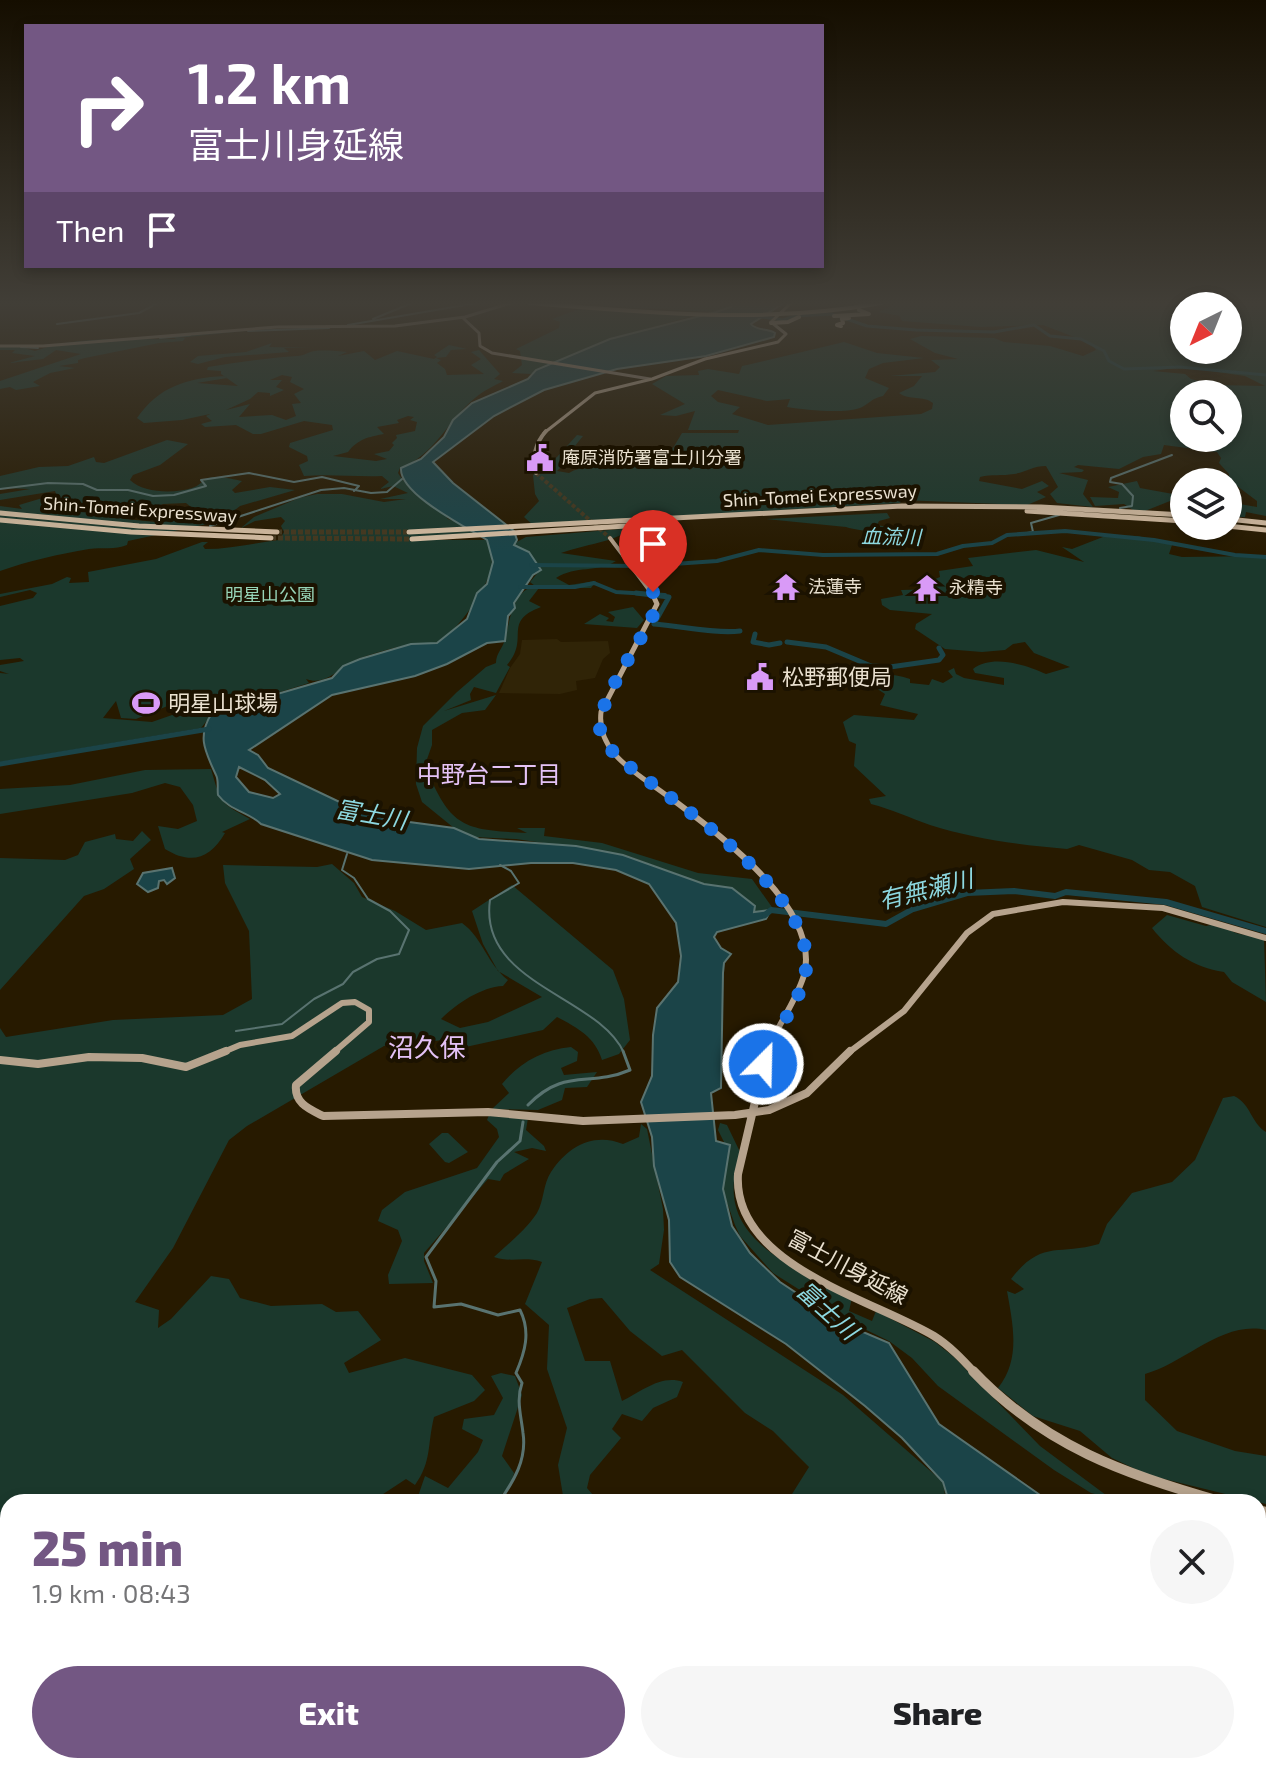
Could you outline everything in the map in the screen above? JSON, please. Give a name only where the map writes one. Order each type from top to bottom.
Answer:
[{"type":"highway","name":"Shin-Tomei Expressway","points":[[412,539],[804,509],[1054,507],[1170,517]]},
{"type":"highway","name":"Shin-Tomei Expressway","points":[[409,532],[559,532],[750,516],[875,510],[1012,511],[1170,517]]},
{"type":"highway","name":"Shin-Tomei Expressway","points":[[0,513],[164,527],[277,532]]},
{"type":"highway","name":"Shin-Tomei Expressway","points":[[0,520],[158,534],[271,538]]},
{"type":"highway","points":[[1242,520],[1266,523]]},
{"type":"highway","points":[[1242,528],[1266,530]]},
{"type":"main road","points":[[536,473],[534,448],[552,425],[595,393],[625,386]]},
{"type":"main road","name":"富士川身延線","points":[[610,538],[654,594],[657,604],[653,617],[601,712],[601,732],[609,748],[626,764],[746,859],[785,905],[796,922],[807,952],[806,974],[768,1049],[738,1195],[743,1216],[765,1245],[803,1269],[948,1346],[986,1387],[1013,1410],[1058,1439],[1126,1474],[1195,1494]]},
{"type":"main road","points":[[0,1060],[38,1064],[89,1057],[142,1058],[186,1067],[240,1045],[292,1036],[335,1006],[355,1002],[369,1010],[369,1022],[296,1085],[296,1098],[312,1112],[336,1117],[488,1112],[564,1120],[735,1115],[782,1105],[807,1093],[855,1046],[904,1011],[967,933],[993,914],[1063,902],[1163,908],[1266,938]]},
{"type":"shaded area","points":[[557,639],[561,642],[608,641],[610,653],[603,659],[595,678],[576,681],[577,690],[560,694],[499,693],[520,654],[522,640]]},
{"type":"green space","points":[[0,386],[40,386],[16,390],[10,387],[0,389]]},
{"type":"green space","name":"明星山公園","points":[[174,386],[277,386],[284,390],[270,396],[270,393],[258,392],[226,410],[250,404],[239,417],[272,415],[286,420],[296,416],[292,404],[301,403],[294,394],[304,389],[298,386],[494,386],[465,407],[432,446],[400,468],[398,473],[403,481],[448,519],[479,535],[414,540],[487,540],[492,564],[486,584],[455,628],[438,642],[407,645],[360,658],[327,678],[306,679],[309,683],[213,713],[201,728],[0,762],[0,673],[9,674],[0,671],[0,665],[24,661],[20,658],[0,660],[0,606],[33,598],[37,593],[30,590],[0,597],[0,594],[52,584],[67,577],[71,578],[69,583],[89,582],[88,572],[156,559],[202,542],[208,542],[203,546],[205,549],[279,540],[285,521],[281,517],[255,521],[241,528],[254,517],[299,498],[342,494],[384,502],[406,499],[380,499],[408,493],[393,486],[380,489],[389,482],[382,476],[304,476],[299,465],[308,461],[307,456],[289,447],[290,443],[333,430],[332,425],[304,421],[253,434],[236,425],[205,427],[201,424],[212,421],[206,416],[210,414],[144,423],[137,418],[154,399]],"holes":[[[414,417],[410,420],[417,422],[415,431],[396,435],[389,451],[374,454],[387,459],[376,461],[333,456],[348,452],[364,439],[384,434],[377,427],[399,423],[397,420]],[[182,700],[183,716],[172,715],[152,722],[103,718],[116,701],[121,718],[136,719]]]},
{"type":"green space","points":[[655,386],[889,388],[883,396],[860,408],[844,411],[787,407],[790,399],[767,401],[718,390],[711,396],[718,402],[740,407],[732,414],[768,425],[921,414],[932,409],[933,403],[929,401],[899,393],[914,386],[1170,386],[1170,446],[1164,445],[1161,454],[1143,457],[1119,469],[1078,465],[1074,467],[1084,470],[1082,472],[1059,473],[1088,480],[1083,494],[1093,507],[1057,503],[1050,494],[1058,487],[1046,466],[1014,474],[980,477],[979,481],[1022,489],[1042,481],[1049,486],[1037,492],[1046,497],[1027,505],[902,500],[900,503],[533,525],[524,517],[539,501],[533,475],[557,457],[577,435],[583,436],[566,457],[570,467],[561,467],[557,471],[569,473],[607,466],[612,464],[607,460],[624,459],[621,454],[649,448],[673,448],[682,433],[738,433],[739,430],[688,430],[695,411],[676,416],[660,415],[685,404]]},
{"type":"green space","points":[[1242,386],[1266,386],[1266,516],[1246,512],[1242,517],[1242,504],[1257,507],[1257,501],[1242,490],[1242,468],[1224,468],[1219,463],[1221,458],[1217,452],[1242,452]]},
{"type":"green space","points":[[167,440],[188,444],[160,465],[133,475],[130,480],[143,488],[168,492],[185,490],[217,477],[242,481],[232,490],[235,493],[270,487],[295,490],[240,506],[221,521],[128,541],[122,547],[66,553],[0,571],[0,506],[22,509],[19,505],[56,494],[55,491],[0,500],[0,494],[30,489],[0,488],[0,476],[39,467],[68,466],[94,457],[96,462],[104,463]],"holes":[[[186,503],[191,507],[156,522],[125,519],[163,504]]]},
{"type":"green space","points":[[1137,481],[1140,488],[1170,493],[1170,501],[1145,511],[1133,510],[1124,504],[1095,506],[1090,497],[1118,498],[1119,492],[1108,487]]},
{"type":"green space","points":[[887,513],[890,518],[879,521],[877,525],[898,529],[858,530],[766,519]]},
{"type":"green space","points":[[634,528],[607,540],[561,553],[616,561],[556,578],[569,585],[596,581],[591,588],[539,588],[529,601],[541,607],[522,619],[517,647],[507,665],[510,667],[496,693],[474,687],[471,700],[444,711],[496,695],[485,710],[462,713],[432,730],[432,745],[425,765],[451,813],[473,827],[527,833],[517,828],[545,828],[544,836],[602,843],[698,873],[752,879],[774,910],[754,912],[732,888],[704,884],[626,855],[516,839],[473,837],[454,828],[422,802],[416,784],[417,748],[423,726],[457,692],[486,667],[496,663],[517,600],[527,589],[535,586],[530,582],[540,570],[526,551],[511,545],[526,537]]},
{"type":"green space","points":[[1108,535],[1138,536],[1172,545],[1169,554],[1182,557],[1266,556],[1266,927],[1202,907],[1195,886],[1170,872],[1149,870],[1132,860],[1079,845],[1067,849],[964,834],[871,804],[869,799],[886,796],[854,766],[856,744],[849,741],[843,722],[854,715],[914,720],[918,714],[880,705],[885,694],[876,688],[887,689],[889,686],[875,681],[875,676],[892,675],[910,679],[910,683],[929,685],[932,679],[943,683],[953,677],[948,671],[954,668],[956,674],[964,678],[1004,685],[1004,678],[975,673],[973,669],[990,662],[1020,665],[1046,674],[1070,667],[1034,653],[1025,642],[1013,644],[1005,650],[945,649],[915,629],[916,624],[932,614],[890,610],[882,605],[881,599],[903,595],[901,590],[937,589],[928,582],[940,577],[939,571],[973,566],[968,558],[1036,550],[1084,562],[1062,547],[1072,549]]},
{"type":"green space","points":[[633,607],[644,620],[637,628],[584,624],[600,614],[609,618],[606,621],[613,622],[615,617],[608,612]]},
{"type":"green space","points":[[875,676],[871,686],[865,687],[865,679]]},
{"type":"green space","points":[[211,769],[223,800],[250,819],[222,832],[225,833],[213,849],[199,857],[183,857],[165,849],[158,826],[178,829],[197,821],[193,805],[180,787],[165,783],[132,793],[0,814],[0,789],[70,785],[145,770]]},
{"type":"green space","points":[[142,831],[151,840],[130,859],[134,869],[104,889],[84,896],[0,990],[0,858],[65,860],[78,855],[85,842],[115,834],[116,839],[133,841]]},
{"type":"green space","points":[[332,864],[354,883],[362,897],[395,911],[426,930],[462,923],[497,968],[483,944],[472,911],[512,885],[613,970],[624,999],[630,1040],[619,1054],[602,1060],[590,1039],[557,1017],[543,1030],[461,1048],[444,1040],[384,1046],[247,1126],[229,1140],[173,1248],[135,1302],[159,1310],[158,1328],[171,1319],[211,1276],[229,1279],[240,1298],[271,1306],[322,1304],[336,1312],[358,1311],[381,1340],[344,1363],[349,1373],[405,1358],[472,1375],[485,1390],[474,1401],[434,1417],[427,1461],[415,1485],[406,1479],[383,1494],[0,1494],[0,1028],[6,1037],[113,1020],[223,1015],[252,999],[249,931],[225,883],[223,865],[317,867]],"holes":[[[499,972],[542,997],[488,1022],[460,1028],[441,1019],[469,997],[503,986],[508,980]]]},
{"type":"green space","points":[[1167,915],[1206,926],[1221,923],[1238,933],[1264,939],[1266,1002],[1232,982],[1224,972],[1193,962],[1167,944],[1152,928]]},
{"type":"green space","points":[[571,1047],[578,1052],[577,1061],[561,1068],[564,1075],[597,1072],[587,1087],[565,1088],[562,1100],[538,1110],[492,1109],[509,1093],[502,1084],[516,1069],[542,1054]]},
{"type":"green space","points":[[1234,1096],[1240,1099],[1266,1132],[1266,1330],[1235,1331],[1145,1374],[1145,1400],[1177,1431],[1235,1451],[1266,1456],[1266,1494],[1225,1494],[1148,1475],[1112,1458],[1080,1431],[1033,1416],[998,1388],[1013,1354],[1007,1291],[1015,1294],[1024,1289],[1011,1279],[1032,1258],[1041,1254],[1099,1244],[1107,1224],[1132,1193],[1172,1182],[1195,1160],[1223,1098]]},
{"type":"green space","points":[[489,1115],[528,1118],[526,1130],[546,1151],[532,1148],[514,1152],[529,1159],[504,1174],[500,1181],[488,1179],[424,1253],[433,1283],[389,1284],[388,1275],[402,1241],[398,1230],[378,1221],[382,1210],[405,1192],[477,1168],[499,1137],[497,1129],[487,1120]]},
{"type":"green space","points":[[720,1123],[727,1125],[741,1154],[734,1183],[736,1207],[746,1228],[762,1246],[782,1261],[852,1298],[849,1311],[872,1321],[876,1311],[935,1342],[954,1357],[1040,1446],[1105,1494],[1091,1493],[1054,1470],[938,1386],[912,1358],[889,1341],[852,1323],[773,1273],[740,1236],[735,1225],[724,1194],[724,1142],[718,1130]]},
{"type":"green space","points":[[641,1124],[647,1129],[663,1209],[664,1230],[659,1264],[650,1270],[843,1395],[943,1482],[945,1494],[792,1494],[809,1467],[773,1431],[745,1413],[682,1350],[662,1356],[630,1331],[602,1298],[567,1308],[585,1361],[610,1361],[622,1401],[659,1382],[683,1382],[677,1397],[653,1408],[642,1421],[622,1414],[612,1429],[621,1438],[590,1475],[587,1488],[592,1494],[563,1494],[558,1465],[567,1428],[547,1369],[549,1325],[525,1304],[542,1262],[494,1257],[523,1231],[537,1213],[548,1177],[565,1155],[592,1141],[623,1144],[639,1137]]},
{"type":"green space","points":[[442,1133],[448,1133],[468,1152],[449,1163],[445,1162],[429,1144]]},
{"type":"green space","points":[[501,1373],[515,1376],[522,1395],[502,1456],[514,1473],[511,1485],[502,1494],[419,1494],[425,1476],[448,1488],[478,1452],[483,1440],[462,1429],[464,1419],[494,1415],[503,1398],[491,1376]]},
{"type":"water","name":"富士川","points":[[512,386],[559,386],[494,416],[433,462],[453,483],[514,531],[517,540],[514,545],[529,552],[541,570],[533,575],[514,603],[515,608],[508,616],[505,641],[487,643],[447,664],[415,676],[332,695],[249,750],[258,755],[268,768],[348,806],[387,819],[454,828],[479,839],[576,846],[623,855],[704,884],[732,888],[755,906],[754,912],[771,910],[766,919],[717,932],[714,937],[721,948],[731,954],[724,963],[723,973],[721,1088],[711,1093],[716,1141],[730,1145],[723,1189],[732,1226],[750,1253],[780,1282],[842,1323],[889,1343],[939,1424],[1039,1494],[947,1494],[943,1482],[902,1438],[865,1406],[786,1344],[680,1277],[670,1262],[669,1220],[654,1166],[652,1137],[641,1102],[652,1076],[657,1008],[678,982],[681,956],[676,923],[649,884],[616,870],[573,863],[531,863],[469,869],[372,860],[261,824],[228,805],[218,795],[217,777],[204,745],[204,730],[212,713],[332,678],[343,666],[360,659],[411,644],[437,643],[467,619],[477,593],[487,584],[493,562],[487,540],[422,499],[403,478],[401,468],[421,459],[444,437],[453,420],[472,403]],"holes":[[[239,767],[265,780],[280,794],[273,798],[249,792],[236,777]]]},
{"type":"water","points":[[172,868],[175,878],[167,884],[164,880],[159,881],[158,888],[148,892],[137,884],[143,873]]},
{"type":"waterway","points":[[1120,508],[1132,506],[1133,496],[1122,484],[1110,482],[1111,478],[1172,455]]},
{"type":"waterway","points":[[0,489],[48,483],[83,484],[97,490],[174,495],[206,486],[201,480],[249,473],[294,482],[322,477],[359,486],[355,490]]},
{"type":"waterway","points":[[355,490],[387,492],[402,479]]},
{"type":"waterway","points":[[210,526],[321,490],[355,490]]},
{"type":"waterway","points":[[1027,533],[1033,532],[1031,523],[1059,515]]},
{"type":"waterway","name":"血流川","points":[[531,565],[644,566],[717,561],[759,550],[823,555],[937,554],[963,546],[992,543],[1007,535],[1065,531],[1154,540],[1235,555],[1266,557]]},
{"type":"waterway","points":[[520,587],[575,587],[594,583],[616,592],[640,593]]},
{"type":"waterway","points":[[640,593],[665,595]]},
{"type":"waterway","points":[[640,593],[669,597],[654,624],[709,631],[740,631]]},
{"type":"waterway","points":[[755,634],[753,642],[769,645],[780,643]]},
{"type":"waterway","points":[[787,642],[826,647],[871,666],[890,667],[939,660],[943,655],[939,648]]},
{"type":"waterway","points":[[0,764],[209,729]]},
{"type":"waterway","points":[[236,1031],[282,1024],[314,999],[343,984],[353,972],[377,959],[399,954],[409,930],[390,911],[368,899],[354,878],[342,870],[347,854]]},
{"type":"waterway","points":[[500,865],[511,871],[519,883],[490,900],[491,928],[502,951],[543,987],[591,1017],[611,1034],[623,1052]]},
{"type":"waterway","name":"有無瀬川","points":[[765,915],[771,910],[886,924],[913,909],[967,893],[1014,891],[1055,896],[1066,892],[1166,902],[1266,931]]},
{"type":"waterway","points":[[528,1105],[541,1093],[565,1082],[602,1078],[630,1070],[623,1052]]},
{"type":"waterway","points":[[504,1494],[521,1461],[524,1443],[519,1402],[522,1383],[516,1373],[526,1342],[523,1318],[520,1310],[498,1315],[461,1304],[434,1307],[436,1281],[426,1257],[497,1162],[520,1141],[523,1122]]},
{"type":"tunnel","points":[[536,473],[610,538]]},
{"type":"tunnel","points":[[277,532],[409,532]]},
{"type":"tunnel","points":[[271,538],[412,539]]},
{"type":"place","name":"庵原消防署富士川分署","points":[[540,458]]},
{"type":"place","name":"法蓮寺","points":[[786,587]]},
{"type":"place","name":"永精寺","points":[[927,588]]},
{"type":"place","name":"松野郵便局","points":[[760,677]]},
{"type":"place","name":"明星山球場","points":[[146,703]]},
{"type":"district","name":"中野台二丁目","points":[[489,775]]},
{"type":"district","name":"沼久保","points":[[427,1048]]},
{"type":"route","points":[[653,592],[657,604],[653,617],[601,712],[601,732],[609,748],[626,764],[746,859],[785,905],[800,929],[807,952],[806,974],[797,996],[775,1032],[763,1064]]}]
